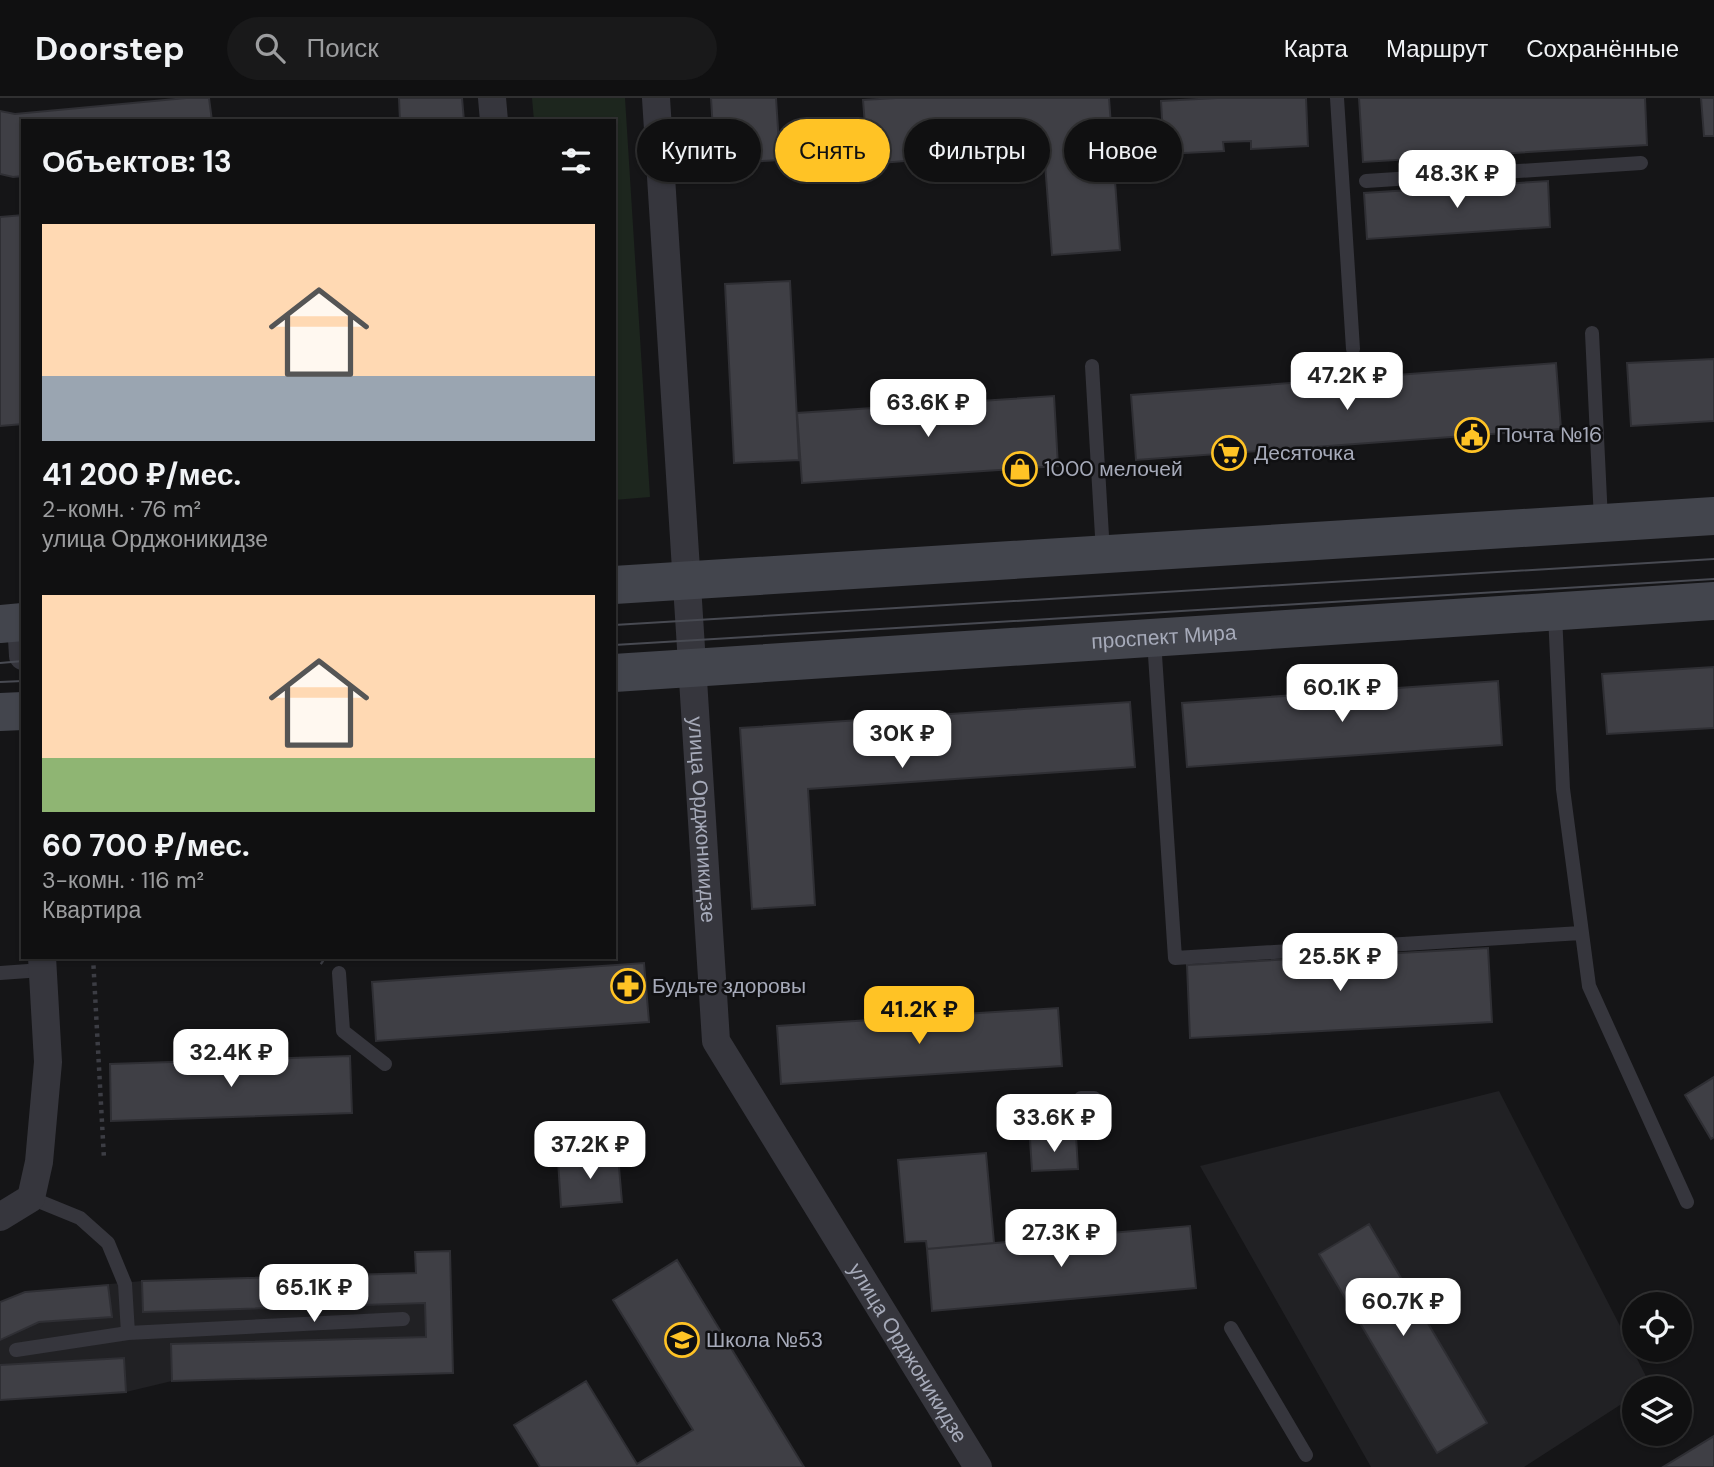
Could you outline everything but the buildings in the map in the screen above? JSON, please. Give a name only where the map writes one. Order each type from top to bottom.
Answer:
[{"type":"main road","points":[[616,585],[1714,516]]},
{"type":"main road","name":"проспект Мира","points":[[616,673],[1714,601]]},
{"type":"main road","points":[[0,712],[21,711]]},
{"type":"street","points":[[492,98],[494,119]]},
{"type":"street","name":"улица Орджоникидзе","points":[[656,98],[716,1041],[978,1467]]},
{"type":"street","points":[[0,1217],[31,1198],[39,1162],[48,1062],[42,964]]},
{"type":"lane","points":[[1337,98],[1353,349]]},
{"type":"lane","points":[[1366,181],[1642,163]]},
{"type":"lane","points":[[1592,333],[1601,523]]},
{"type":"lane","points":[[1092,366],[1103,554]]},
{"type":"lane","points":[[1555,610],[1563,789],[1589,986],[1687,1202]]},
{"type":"lane","points":[[1154,639],[1175,958],[1581,933]]},
{"type":"lane","points":[[0,974],[42,964]]},
{"type":"lane","points":[[339,973],[343,1031],[385,1064]]},
{"type":"lane","points":[[31,1198],[80,1218],[108,1244],[125,1284],[128,1333]]},
{"type":"lane","points":[[16,1350],[128,1333],[403,1319]]},
{"type":"lane","points":[[1231,1328],[1306,1455]]},
{"type":"path","points":[[93,959],[104,1159]]},
{"type":"shaded area","points":[[532,98],[625,98],[650,497],[616,500],[616,119],[534,119]]},
{"type":"shaded area","points":[[1499,1091],[1622,1330],[1622,1362],[1639,1362],[1646,1376],[1622,1376],[1622,1404],[1524,1467],[1371,1467],[1200,1166]]},
{"type":"shaded area","points":[[450,1251],[453,1373],[172,1381],[126,1392],[0,1400],[0,1302],[25,1292],[142,1281],[415,1273],[415,1252]]},
{"type":"tram line","points":[[616,625],[1714,559]]},
{"type":"tram line","points":[[616,645],[1714,579]]},
{"type":"tram line","points":[[0,663],[21,661]]},
{"type":"tram line","points":[[0,682],[21,681]]},
{"type":"place","name":"Почта №16","points":[[1472,435]]},
{"type":"place","name":"Десяточка","points":[[1229,453]]},
{"type":"place","name":"1000 мелочей","points":[[1020,469]]},
{"type":"place","name":"Будьте здоровы","points":[[628,986]]},
{"type":"place","name":"Школа №53","points":[[682,1340]]}]
